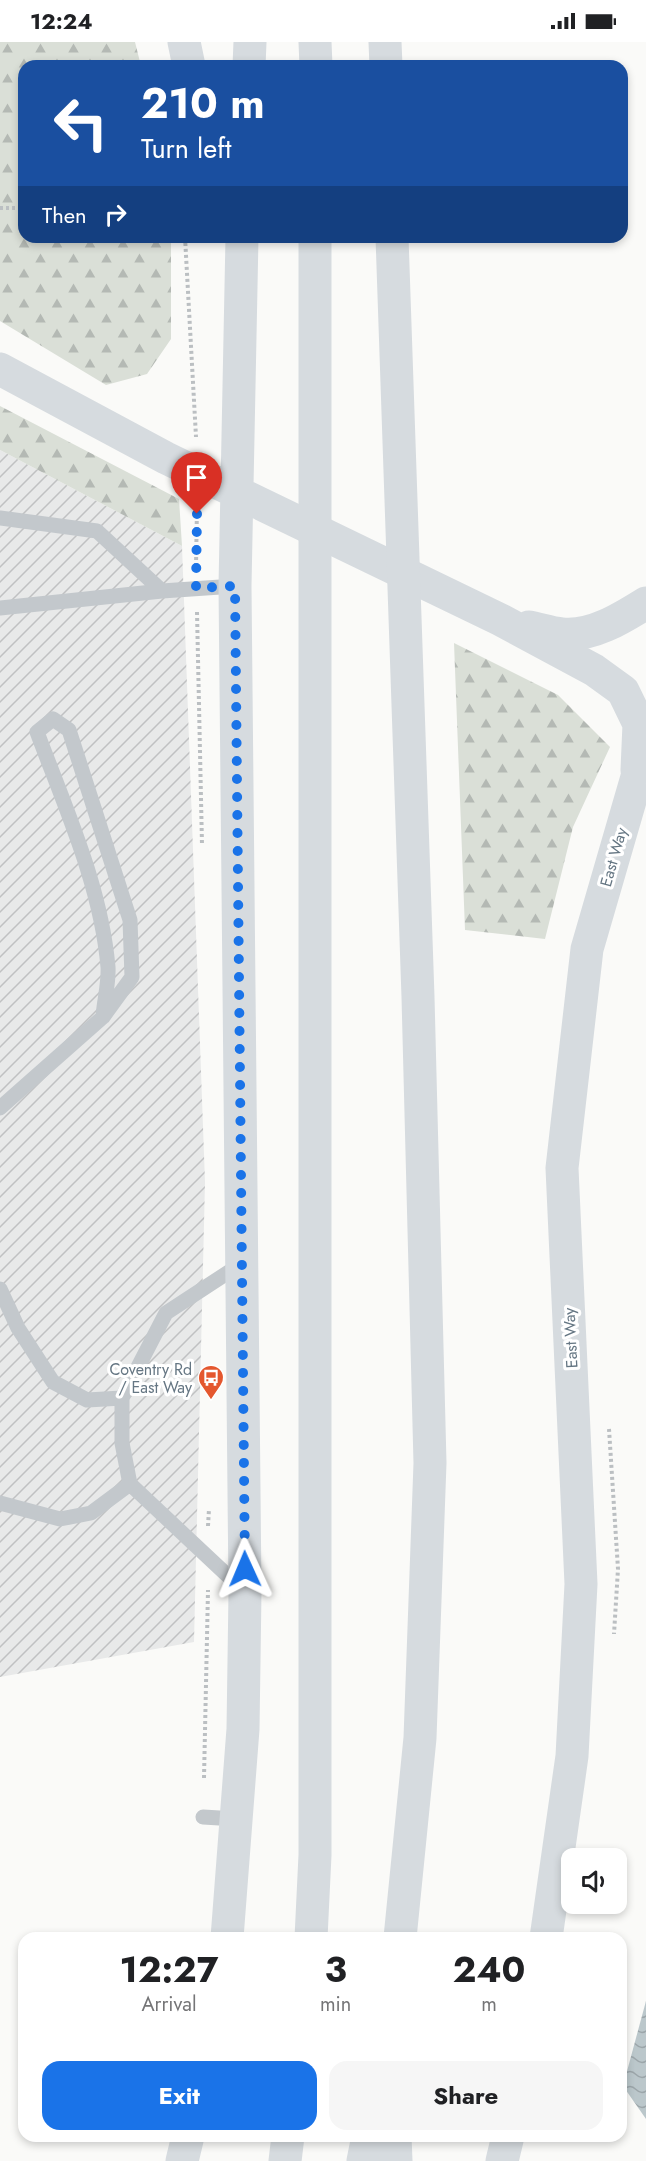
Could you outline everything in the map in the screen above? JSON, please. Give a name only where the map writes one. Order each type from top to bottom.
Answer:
[{"type":"main road","points":[[184,42],[188,60]]},
{"type":"main road","points":[[249,60],[250,42]]},
{"type":"main road","points":[[315,42],[316,60]]},
{"type":"main road","points":[[385,42],[386,60]]},
{"type":"main road","points":[[228,243],[239,289]]},
{"type":"main road","points":[[227,1932],[243,1729],[245,1592],[235,586],[242,243]]},
{"type":"main road","points":[[311,1932],[315,1856],[315,243]]},
{"type":"main road","points":[[392,243],[404,540],[430,1463],[420,1738],[400,1932]]},
{"type":"main road","points":[[0,369],[166,458],[501,620],[563,634],[585,632],[620,620],[646,603]]},
{"type":"main road","name":"East Way","points":[[501,620],[594,670],[623,691],[639,724],[641,761],[586,949],[562,1168],[581,1584],[572,1756],[547,1932]]},
{"type":"main road","points":[[182,2161],[187,2142]]},
{"type":"main road","points":[[285,2161],[287,2142]]},
{"type":"main road","points":[[363,2161],[367,2142]]},
{"type":"main road","points":[[395,2142],[396,2161]]},
{"type":"main road","points":[[502,2161],[507,2142]]},
{"type":"lane","points":[[0,518],[97,531],[162,591]]},
{"type":"lane","points":[[0,608],[162,591],[235,586]]},
{"type":"lane","points":[[0,1108],[103,1017],[132,977],[130,920],[69,730],[53,719],[37,732],[74,830],[99,910],[108,970],[103,1017]]},
{"type":"lane","points":[[241,1263],[166,1313],[122,1398],[122,1443],[130,1484],[245,1592]]},
{"type":"lane","points":[[0,1289],[18,1328],[53,1382],[87,1400],[122,1398]]},
{"type":"lane","points":[[0,1503],[60,1520],[91,1512],[130,1484]]},
{"type":"lane","points":[[203,1817],[236,1819]]},
{"type":"path","points":[[0,208],[18,208]]},
{"type":"path","points":[[185,243],[196,438]]},
{"type":"path","points":[[197,514],[196,588],[202,848]]},
{"type":"path","points":[[609,1426],[618,1569]]},
{"type":"path","points":[[203,1817],[209,1501]]},
{"type":"shaded area","points":[[0,450],[182,546],[205,1182],[194,1642],[0,1677]]},
{"type":"green space","points":[[0,42],[135,42],[140,60],[18,60],[18,243],[171,243],[171,339],[147,374],[106,385],[0,321]]},
{"type":"green space","points":[[0,406],[179,499],[182,546],[0,450]]},
{"type":"green space","points":[[454,643],[558,695],[610,747],[573,827],[545,939],[465,930]]},
{"type":"water","points":[[646,2001],[646,2119],[627,2092],[627,2071]]},
{"type":"place","name":"Coventry Rd / East Way","points":[[211,1401]]},
{"type":"route","points":[[197,514],[196,588],[235,586],[245,1569]]}]
